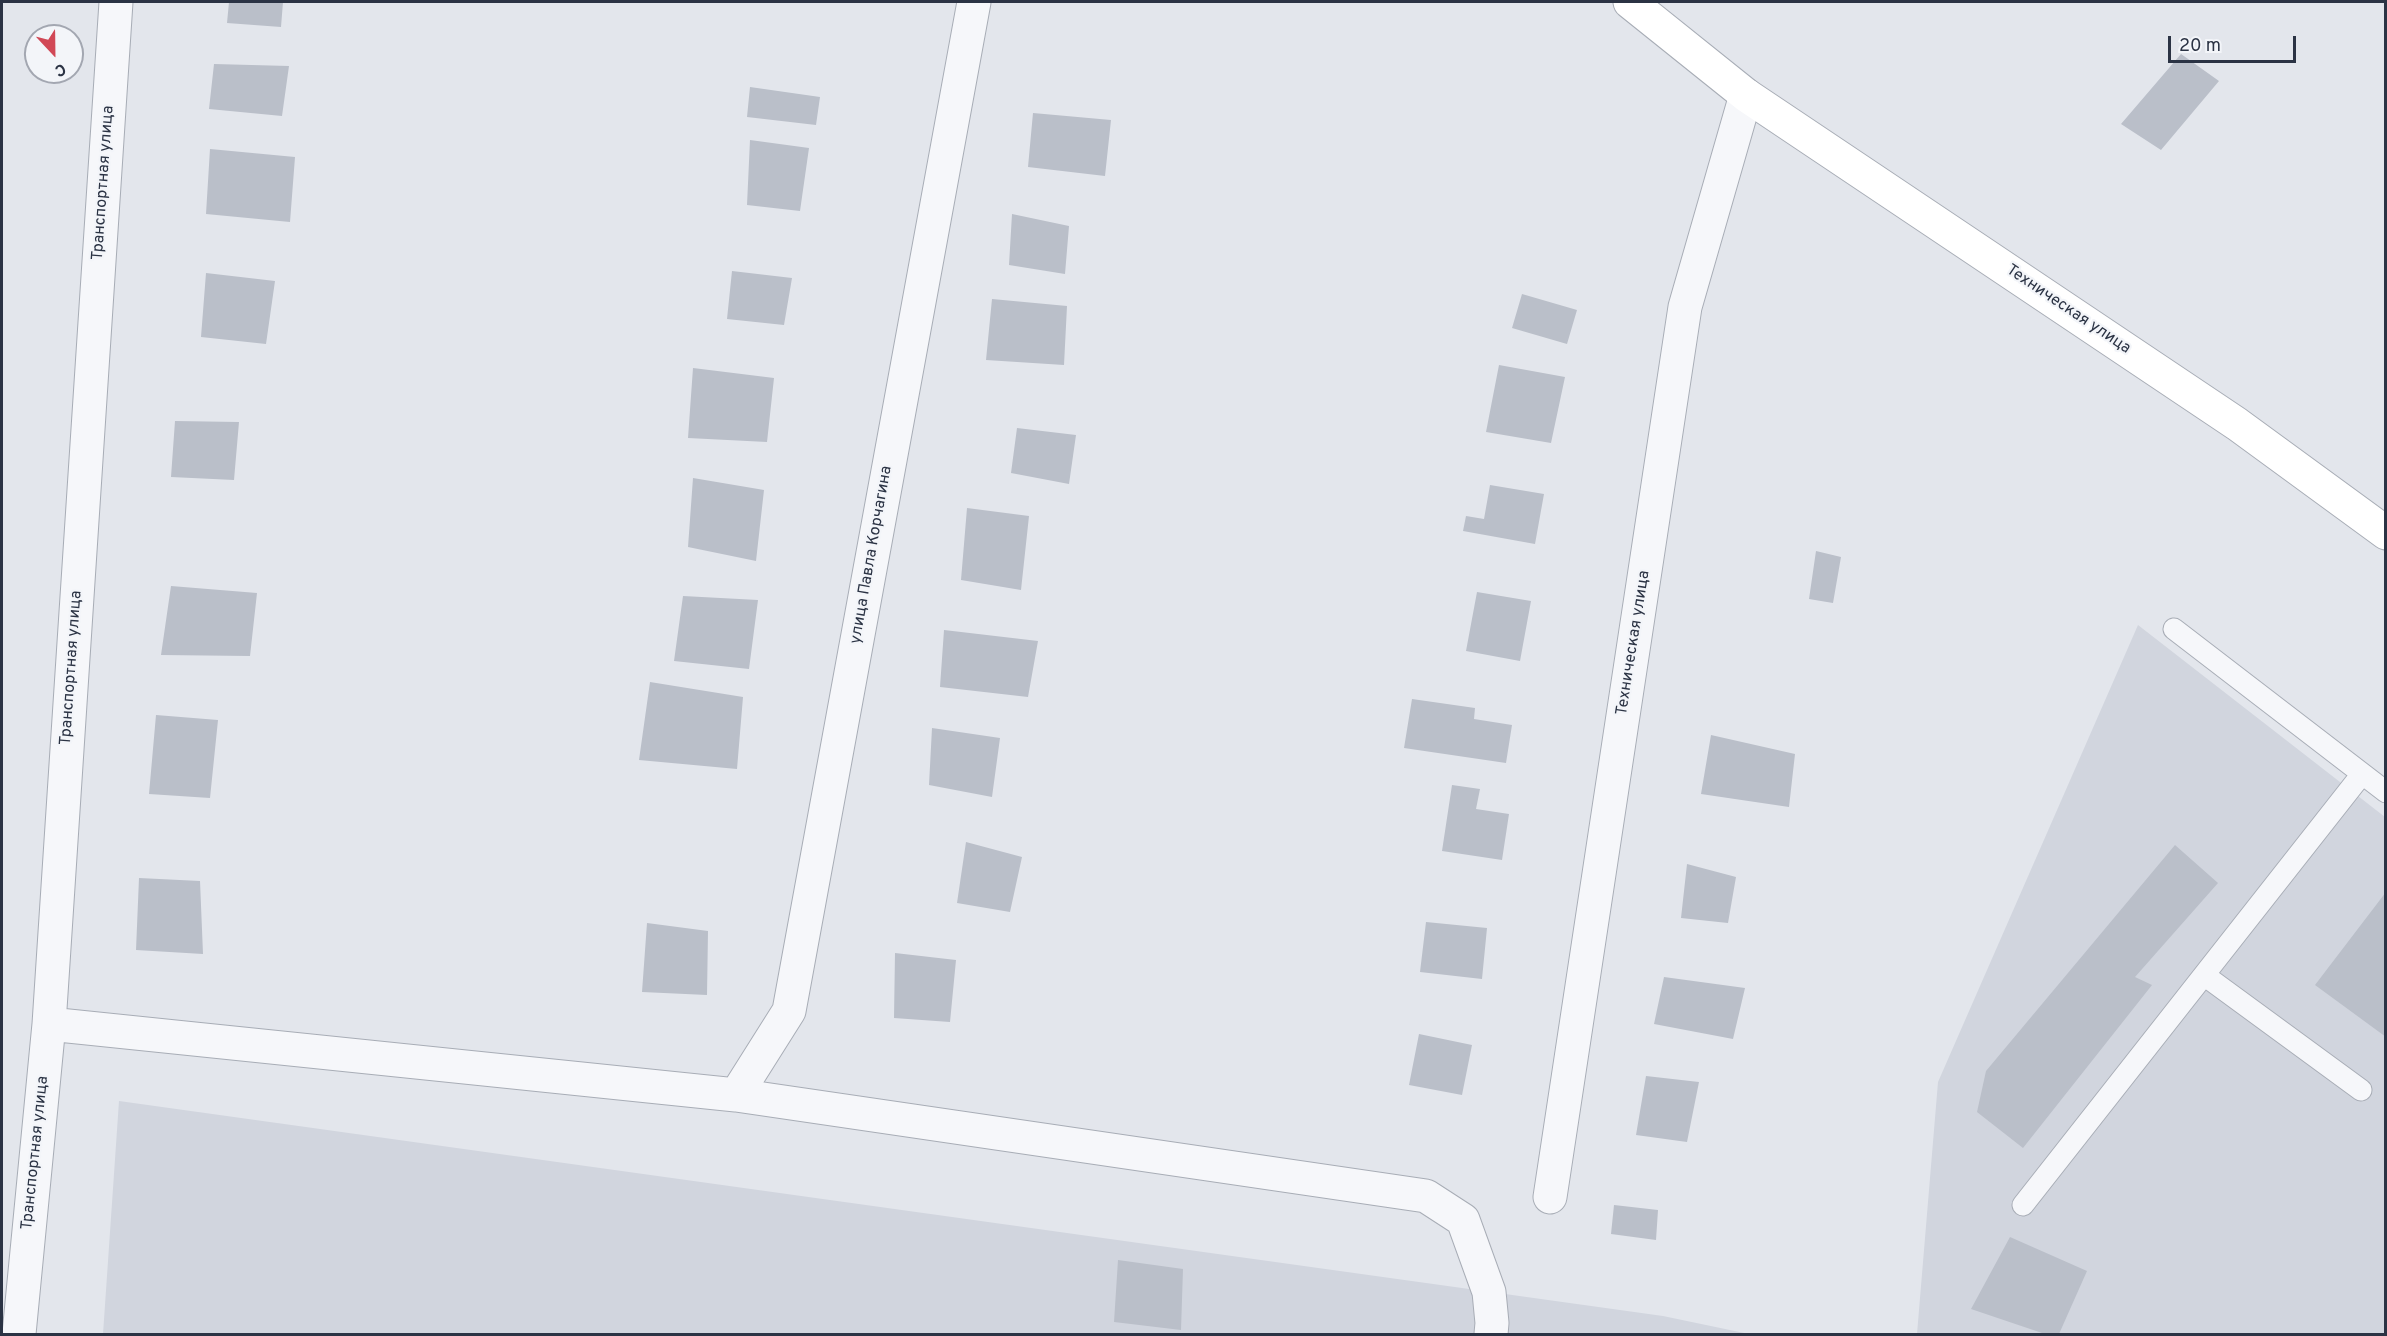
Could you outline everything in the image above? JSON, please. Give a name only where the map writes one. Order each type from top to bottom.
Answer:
[{"type":"main road","name":"Техническая улица","points":[[1630,2],[1746,94],[2237,424],[2385,533]]},
{"type":"street","name":"Транспортная улица","points":[[19,1335],[49,1024],[116,2]]},
{"type":"street","name":"улица Павла Корчагина","points":[[736,1095],[789,1011],[974,2]]},
{"type":"street","name":"Техническая улица","points":[[1550,1197],[1684,307],[1746,94]]},
{"type":"street","points":[[49,1024],[736,1095],[1426,1196],[1463,1220],[1489,1292],[1491,1335]]},
{"type":"lane","points":[[2174,630],[2385,792]]},
{"type":"lane","points":[[2023,1205],[2362,774]]},
{"type":"lane","points":[[2204,975],[2361,1090]]},
{"type":"shaded area","points":[[2138,625],[2385,817],[2385,1334],[1917,1334],[1938,1082]]},
{"type":"shaded area","points":[[119,1101],[1663,1316],[1749,1334],[103,1334]]},
{"type":"building","points":[[229,2],[283,2],[281,27],[227,23]]},
{"type":"building","points":[[2181,54],[2219,81],[2161,150],[2121,124]]},
{"type":"building","points":[[214,64],[289,66],[282,116],[209,109]]},
{"type":"building","points":[[750,87],[820,97],[816,125],[747,117]]},
{"type":"building","points":[[1033,113],[1111,120],[1105,176],[1028,167]]},
{"type":"building","points":[[750,140],[809,148],[800,211],[747,205]]},
{"type":"building","points":[[210,149],[295,157],[290,222],[206,214]]},
{"type":"building","points":[[1012,214],[1069,226],[1065,274],[1009,265]]},
{"type":"building","points":[[732,271],[792,278],[784,325],[727,319]]},
{"type":"building","points":[[206,273],[275,281],[266,344],[201,337]]},
{"type":"building","points":[[1522,294],[1577,310],[1567,344],[1512,328]]},
{"type":"building","points":[[992,299],[1067,306],[1064,365],[986,360]]},
{"type":"building","points":[[1499,365],[1565,377],[1551,443],[1486,432]]},
{"type":"building","points":[[693,368],[774,378],[767,442],[688,438]]},
{"type":"building","points":[[175,421],[239,422],[234,480],[171,477]]},
{"type":"building","points":[[1017,428],[1076,435],[1069,484],[1011,473]]},
{"type":"building","points":[[693,478],[764,490],[756,561],[688,547]]},
{"type":"building","points":[[1490,485],[1544,494],[1535,544],[1463,531],[1466,516],[1484,519]]},
{"type":"building","points":[[967,508],[1029,516],[1021,590],[961,580]]},
{"type":"building","points":[[1816,551],[1841,557],[1833,603],[1809,599]]},
{"type":"building","points":[[171,586],[257,593],[250,656],[161,655]]},
{"type":"building","points":[[1477,592],[1531,601],[1520,661],[1466,651]]},
{"type":"building","points":[[683,596],[758,600],[749,669],[674,661]]},
{"type":"building","points":[[944,630],[1038,641],[1028,697],[940,687]]},
{"type":"building","points":[[650,682],[743,697],[737,769],[639,760]]},
{"type":"building","points":[[1412,699],[1475,708],[1474,719],[1512,725],[1506,763],[1404,748]]},
{"type":"building","points":[[156,715],[218,720],[210,798],[149,794]]},
{"type":"building","points":[[932,728],[1000,738],[992,797],[929,785]]},
{"type":"building","points":[[1711,735],[1795,754],[1789,807],[1701,794]]},
{"type":"building","points":[[1452,785],[1480,789],[1476,809],[1509,814],[1502,860],[1442,851]]},
{"type":"building","points":[[966,842],[1022,857],[1010,912],[957,903]]},
{"type":"building","points":[[2175,845],[2218,883],[2135,977],[2152,985],[2023,1148],[1977,1112],[1986,1071]]},
{"type":"building","points":[[1687,864],[1736,877],[1728,923],[1681,918]]},
{"type":"building","points":[[139,878],[200,881],[203,954],[136,950]]},
{"type":"building","points":[[2386,892],[2386,1037],[2315,985]]},
{"type":"building","points":[[1426,922],[1487,928],[1482,979],[1420,972]]},
{"type":"building","points":[[647,923],[708,931],[707,995],[642,992]]},
{"type":"building","points":[[895,953],[956,960],[950,1022],[894,1018]]},
{"type":"building","points":[[1664,977],[1745,988],[1733,1039],[1654,1024]]},
{"type":"building","points":[[1419,1034],[1472,1045],[1462,1095],[1409,1085]]},
{"type":"building","points":[[1646,1076],[1699,1082],[1687,1142],[1636,1135]]},
{"type":"building","points":[[1614,1205],[1658,1210],[1656,1240],[1611,1234]]},
{"type":"building","points":[[2010,1237],[2087,1271],[2059,1334],[2045,1334],[1971,1309]]},
{"type":"building","points":[[1118,1260],[1183,1269],[1181,1330],[1114,1322]]}]
